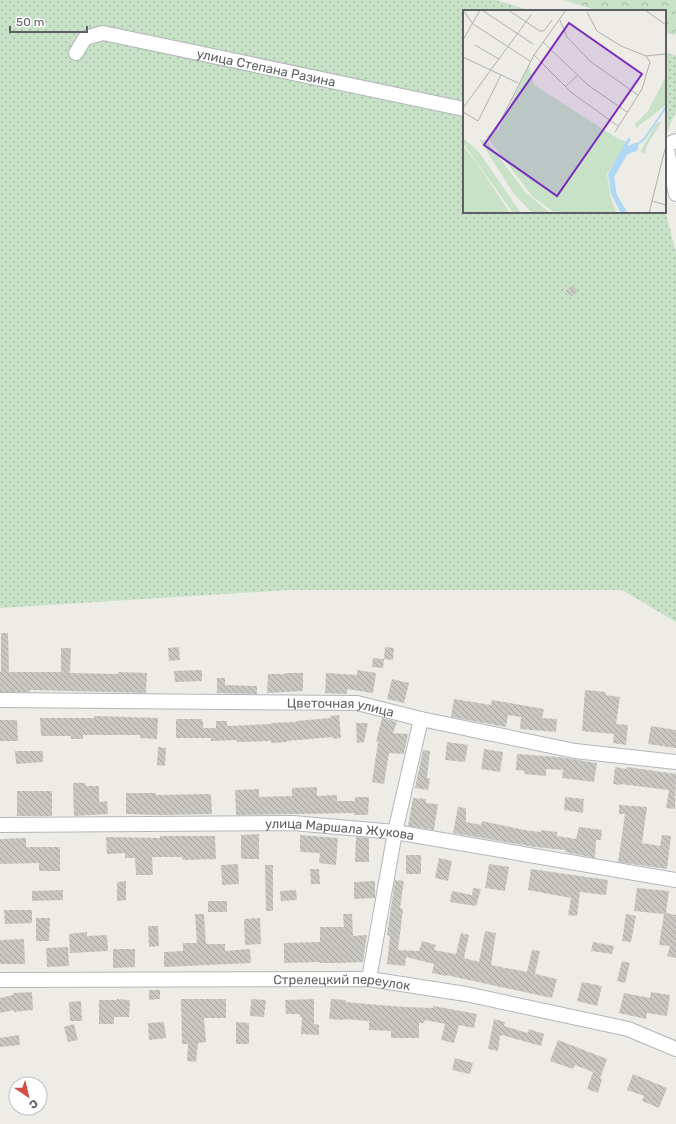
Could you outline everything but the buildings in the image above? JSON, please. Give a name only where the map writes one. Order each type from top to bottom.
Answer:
[{"type":"street","name":"улица Степана Разина","points":[[76,53],[85,38],[103,33],[463,109]]},
{"type":"street","points":[[669,147],[676,194]]},
{"type":"street","name":"Цветочная улица","points":[[0,700],[358,703],[421,719],[574,751],[676,762]]},
{"type":"street","points":[[369,979],[395,832],[421,719]]},
{"type":"street","name":"улица Маршала Жукова","points":[[0,825],[293,823],[395,832],[676,880]]},
{"type":"street","name":"Стрелецкий переулок","points":[[0,980],[369,979],[466,994],[628,1029],[676,1049]]},
{"type":"green space","points":[[0,0],[496,0],[529,10],[463,10],[463,213],[666,213],[676,253],[676,622],[622,590],[289,590],[0,608]]},
{"type":"green space","points":[[564,0],[676,0],[676,34],[673,35],[666,32],[666,10],[595,10]]},
{"type":"green space","points":[[666,52],[676,56],[676,111],[666,134]]}]
